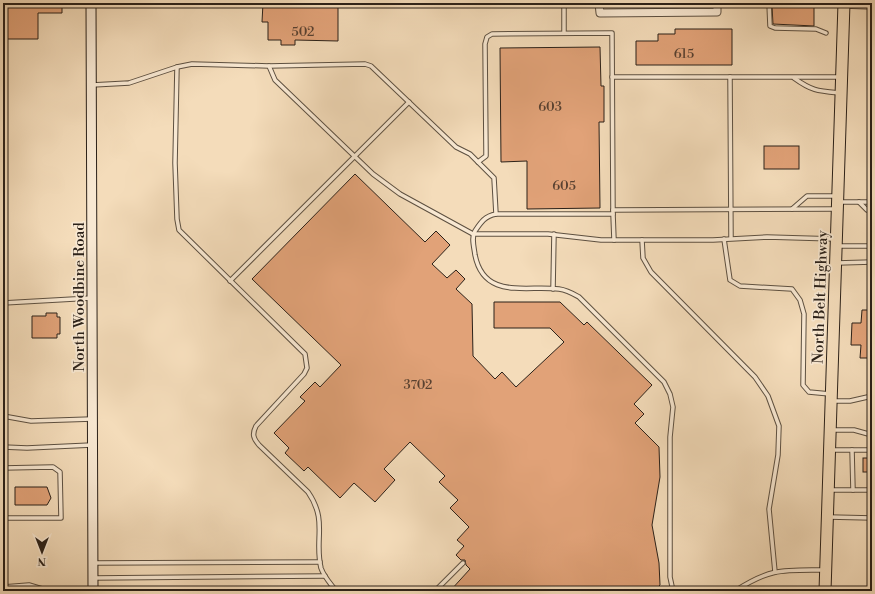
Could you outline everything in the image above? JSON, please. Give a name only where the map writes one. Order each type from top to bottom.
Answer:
[{"type":"main road","name":"North Woodbine Road","points":[[92,3],[93,591]]},
{"type":"main road","name":"North Belt Highway","points":[[825,591],[844,5]]},
{"type":"street","points":[[599,3],[600,13],[717,12],[717,3]]},
{"type":"street","points":[[655,3],[655,12]]},
{"type":"lane","points":[[564,3],[564,33]]},
{"type":"lane","points":[[769,3],[770,26],[775,28],[816,28],[826,33]]},
{"type":"lane","points":[[857,7],[868,3]]},
{"type":"lane","points":[[844,5],[872,7]]},
{"type":"lane","points":[[478,162],[486,156],[485,44],[487,37],[492,34],[612,33],[614,240]]},
{"type":"lane","points":[[92,85],[130,83],[177,67],[192,64],[371,66],[456,147],[470,154],[494,178],[496,214]]},
{"type":"lane","points":[[269,66],[275,80],[373,174],[400,194],[473,234],[554,234],[589,240],[724,239],[767,236],[872,246]]},
{"type":"lane","points":[[177,67],[175,163],[177,219],[179,230],[305,354],[307,368],[299,382],[256,426],[253,432],[254,439],[259,445],[308,492],[314,502],[320,522],[320,562],[325,576],[336,591]]},
{"type":"lane","points":[[612,77],[841,78]]},
{"type":"lane","points":[[730,77],[731,238]]},
{"type":"lane","points":[[793,77],[807,88],[819,92],[841,93]]},
{"type":"lane","points":[[230,281],[409,102]]},
{"type":"lane","points":[[792,209],[807,196],[838,202]]},
{"type":"lane","points":[[672,591],[670,576],[670,437],[673,407],[670,394],[657,373],[579,297],[569,291],[554,289],[508,288],[497,285],[479,269],[474,248],[473,234],[483,220],[489,215],[496,214],[792,209],[838,202],[872,202]]},
{"type":"lane","points":[[859,202],[867,210],[872,211]]},
{"type":"lane","points":[[554,234],[554,289]]},
{"type":"lane","points":[[724,239],[730,280],[740,286],[792,289],[800,300],[804,314],[803,385],[809,392],[850,401],[872,396]]},
{"type":"lane","points":[[642,240],[643,258],[650,272],[755,377],[768,396],[779,426],[780,444],[769,505],[775,572]]},
{"type":"lane","points":[[836,264],[872,262]]},
{"type":"lane","points":[[3,303],[93,298]]},
{"type":"lane","points":[[3,416],[31,421],[93,419]]},
{"type":"lane","points":[[831,430],[854,430],[872,435]]},
{"type":"lane","points":[[3,447],[27,448],[93,444]]},
{"type":"lane","points":[[830,450],[872,450]]},
{"type":"lane","points":[[852,450],[853,490]]},
{"type":"lane","points":[[3,468],[53,467],[60,472],[61,518],[3,518]]},
{"type":"lane","points":[[829,490],[872,490]]},
{"type":"lane","points":[[828,517],[872,518]]},
{"type":"lane","points":[[93,563],[320,562]]},
{"type":"lane","points":[[435,591],[463,563]]},
{"type":"lane","points":[[735,591],[754,578],[775,572],[826,570]]},
{"type":"lane","points":[[93,578],[325,576]]},
{"type":"lane","points":[[3,587],[29,585],[49,591]]},
{"type":"building","points":[[3,3],[62,3],[62,13],[38,13],[38,39],[3,39]]},
{"type":"building","points":[[263,3],[338,3],[338,41],[295,40],[295,45],[281,45],[281,40],[268,40],[268,22],[262,22]]},
{"type":"building","points":[[772,6],[814,6],[814,26],[773,24]]},
{"type":"building","points":[[675,29],[732,29],[732,65],[636,65],[636,41],[658,41],[658,34],[675,34]]},
{"type":"building","points":[[600,47],[601,86],[604,86],[604,122],[599,122],[600,208],[527,209],[527,161],[501,162],[500,48]]},
{"type":"building","points":[[764,146],[799,146],[799,169],[764,169]]},
{"type":"building","points":[[355,174],[425,242],[436,231],[450,245],[432,264],[447,278],[456,270],[465,279],[456,289],[472,304],[473,356],[495,379],[502,372],[516,387],[564,342],[550,328],[494,328],[494,302],[560,302],[584,325],[587,322],[652,385],[634,404],[644,414],[635,423],[659,447],[660,477],[652,525],[659,563],[660,585],[654,591],[450,591],[470,569],[466,565],[465,560],[461,560],[456,555],[464,546],[457,540],[469,527],[450,508],[458,500],[439,482],[445,476],[410,442],[384,469],[395,480],[375,502],[354,483],[340,498],[308,467],[304,471],[285,453],[289,448],[274,433],[305,401],[300,397],[315,382],[320,387],[341,365],[252,279]]},
{"type":"building","points":[[862,310],[872,310],[872,358],[860,358],[861,345],[851,345],[852,323],[861,323]]},
{"type":"building","points":[[46,313],[57,313],[57,317],[60,317],[60,334],[57,334],[57,338],[32,338],[32,316],[46,316]]},
{"type":"building","points":[[863,458],[872,458],[872,472],[863,472]]},
{"type":"building","points":[[15,487],[47,487],[51,498],[47,505],[15,505]]}]
